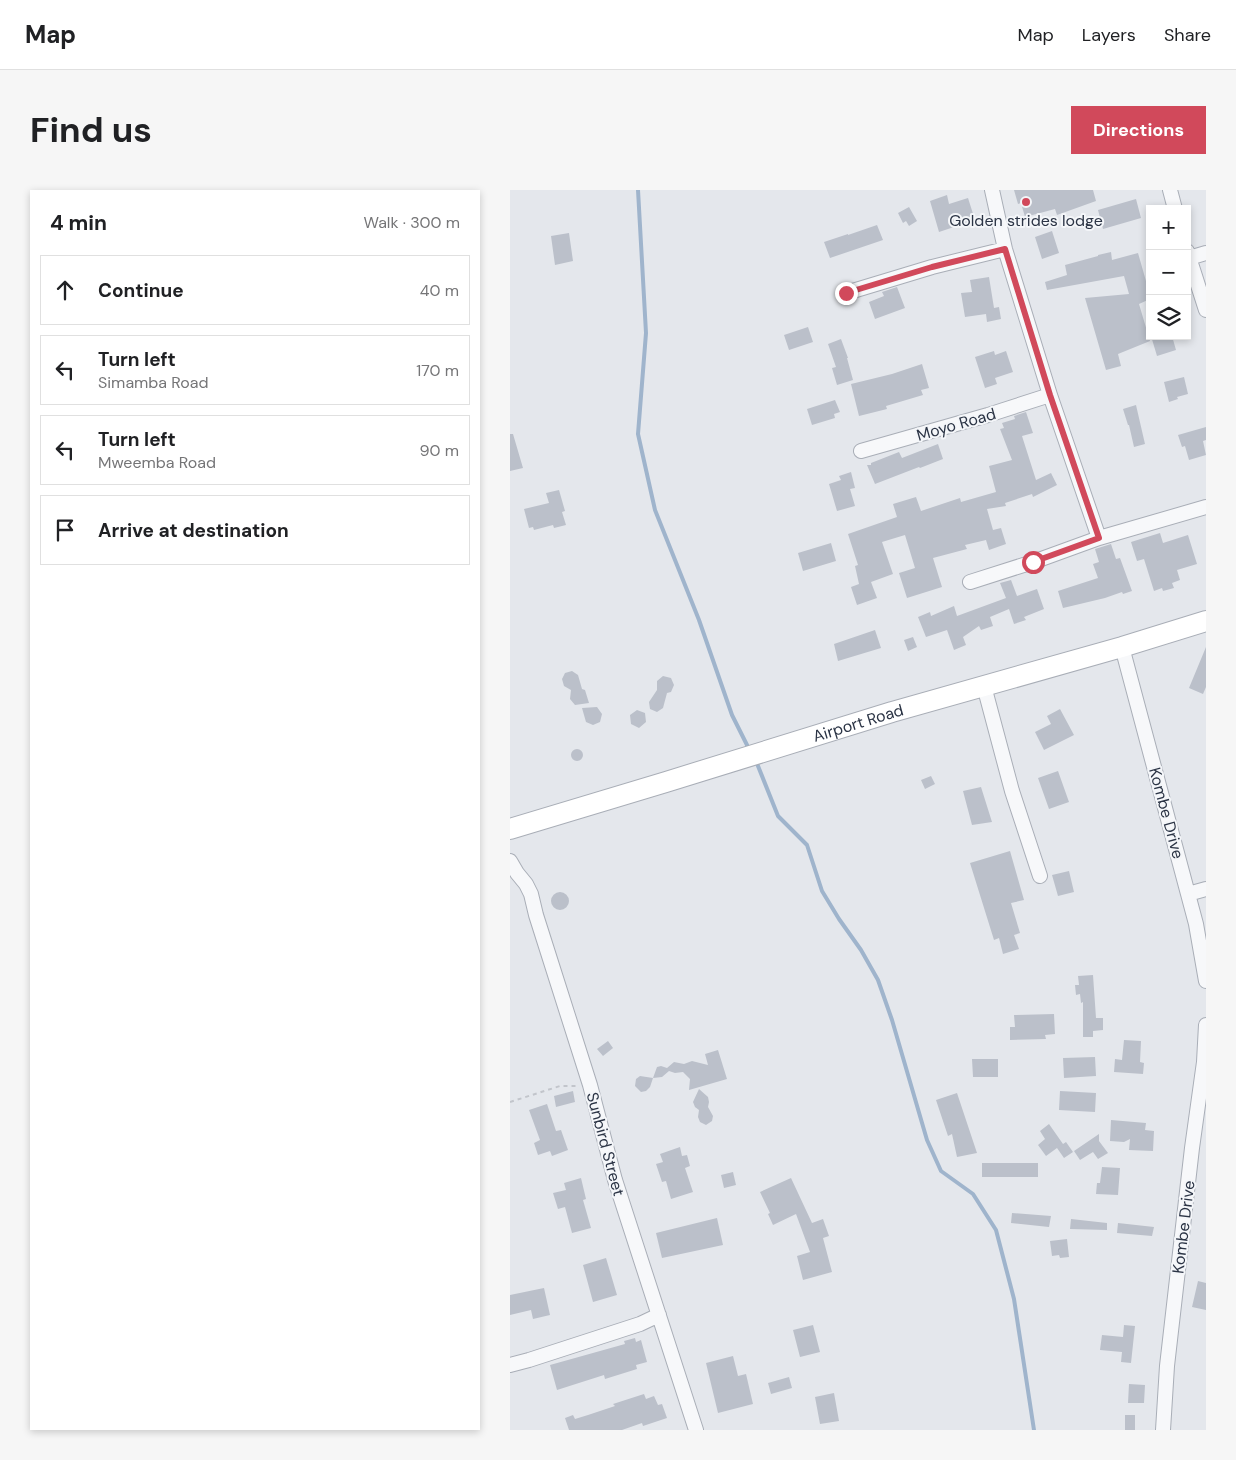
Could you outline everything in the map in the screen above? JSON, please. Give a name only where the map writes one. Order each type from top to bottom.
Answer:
[{"type":"street","points":[[992,190],[1005,249],[1050,395],[1099,538]]},
{"type":"street","points":[[1170,190],[1174,205]]},
{"type":"street","points":[[846,293],[932,267],[1005,249]]},
{"type":"street","points":[[1191,254],[1206,253]]},
{"type":"street","points":[[1191,263],[1206,310]]},
{"type":"street","name":"Moyo Road","points":[[861,451],[988,415],[1050,395]]},
{"type":"street","points":[[970,582],[1099,538],[1206,507]]},
{"type":"street","name":"Airport Road","points":[[510,829],[892,712],[1122,647],[1206,621]]},
{"type":"street","name":"Kombe Drive","points":[[1122,647],[1196,924],[1206,981]]},
{"type":"street","points":[[984,686],[1012,791],[1040,876]]},
{"type":"street","name":"Sunbird Street","points":[[510,861],[531,894],[590,1086],[615,1180],[696,1430]]},
{"type":"street","points":[[1188,894],[1206,889]]},
{"type":"street","name":"Kombe Drive","points":[[1163,1430],[1167,1366],[1199,1149],[1206,1025]]},
{"type":"street","points":[[510,1364],[529,1360],[640,1324],[659,1315]]},
{"type":"path","points":[[510,1102],[560,1086],[590,1086]]},
{"type":"building","points":[[1014,190],[1093,190],[1096,201],[1057,215],[1055,209],[1025,217],[1021,203],[1018,204]]},
{"type":"building","points":[[947,195],[949,204],[968,198],[975,220],[939,232],[930,201]]},
{"type":"building","points":[[1136,199],[1141,218],[1103,229],[1098,210]]},
{"type":"building","points":[[909,207],[917,221],[909,226],[906,221],[903,223],[898,213]]},
{"type":"building","points":[[877,225],[883,240],[830,258],[824,242]]},
{"type":"building","points":[[1052,231],[1059,253],[1042,259],[1035,237]]},
{"type":"building","points":[[569,233],[573,261],[555,265],[551,236]]},
{"type":"building","points":[[1111,252],[1112,260],[1138,253],[1146,281],[1146,301],[1139,304],[1146,328],[1146,340],[1150,341],[1118,354],[1121,366],[1106,370],[1085,298],[1129,294],[1124,276],[1047,290],[1045,282],[1067,275],[1065,265]]},
{"type":"building","points":[[989,277],[994,308],[999,307],[1001,319],[987,322],[986,314],[965,317],[961,293],[972,292],[970,280]]},
{"type":"building","points":[[897,287],[905,308],[875,319],[869,302],[884,296],[882,292]]},
{"type":"building","points":[[808,327],[813,342],[789,350],[784,335]]},
{"type":"building","points":[[841,339],[853,380],[837,385],[832,368],[836,367],[828,344]]},
{"type":"building","points":[[1152,340],[1173,340],[1176,350],[1157,356]]},
{"type":"building","points":[[994,351],[995,355],[1006,351],[1013,372],[995,378],[997,384],[985,388],[975,357]]},
{"type":"building","points":[[922,364],[929,388],[921,390],[923,395],[886,406],[887,409],[859,416],[851,384]]},
{"type":"building","points":[[1184,377],[1188,394],[1177,397],[1178,399],[1169,402],[1164,382]]},
{"type":"building","points":[[835,400],[840,412],[834,414],[835,418],[812,425],[807,409]]},
{"type":"building","points":[[1136,405],[1145,444],[1134,447],[1123,409]]},
{"type":"building","points":[[1026,412],[1033,433],[1022,436],[1036,480],[1051,473],[1057,485],[1033,497],[1032,494],[1005,503],[1006,506],[987,509],[993,530],[1001,528],[1006,544],[989,550],[986,540],[965,545],[967,549],[933,558],[942,587],[907,598],[899,573],[915,568],[905,535],[882,542],[893,574],[871,582],[877,598],[857,605],[851,587],[859,584],[855,566],[858,565],[848,534],[897,517],[893,504],[916,497],[921,511],[960,498],[961,502],[996,492],[989,466],[1012,460],[1000,429],[1004,428],[1002,423],[1015,419],[1014,416]]},
{"type":"building","points":[[1206,427],[1206,440],[1203,441],[1206,455],[1189,460],[1185,446],[1182,447],[1178,435]]},
{"type":"building","points":[[510,434],[513,434],[523,468],[510,471]]},
{"type":"building","points":[[938,444],[943,459],[875,484],[867,465],[871,465],[871,463],[899,452],[902,458]]},
{"type":"building","points":[[851,472],[855,488],[850,489],[855,506],[837,511],[829,484],[841,480],[839,476]]},
{"type":"building","points":[[559,490],[565,511],[562,512],[566,525],[554,528],[553,525],[534,530],[533,527],[529,528],[524,509],[549,503],[546,493]]},
{"type":"building","points":[[1160,533],[1163,543],[1188,535],[1197,564],[1177,570],[1180,580],[1172,583],[1174,588],[1163,591],[1162,588],[1154,591],[1144,559],[1137,561],[1131,542]]},
{"type":"building","points":[[831,543],[836,561],[803,571],[798,553]]},
{"type":"building","points":[[1111,544],[1116,559],[1120,558],[1132,591],[1063,608],[1058,591],[1098,578],[1093,564],[1099,562],[1095,549]]},
{"type":"building","points":[[1011,580],[1017,596],[1037,589],[1044,609],[1024,617],[1026,620],[1014,624],[1009,609],[990,617],[993,626],[981,630],[979,626],[963,637],[966,645],[954,650],[947,630],[926,637],[918,617],[930,612],[931,616],[954,606],[957,616],[1006,598],[1000,583]]},
{"type":"building","points":[[875,630],[881,648],[838,661],[834,644]]},
{"type":"building","points":[[913,637],[917,647],[908,651],[904,640]]},
{"type":"building","points":[[1206,647],[1206,687],[1203,694],[1189,688]]},
{"type":"building","points":[[572,671],[578,675],[589,703],[575,705],[570,699],[571,690],[564,686],[562,679],[565,673]]},
{"type":"building","points":[[663,676],[671,678],[674,685],[671,692],[667,693],[663,708],[657,712],[650,709],[649,702],[657,690],[657,681]]},
{"type":"building","points":[[597,707],[602,714],[600,722],[593,725],[586,722],[582,708]]},
{"type":"building","points":[[1060,709],[1074,735],[1044,750],[1035,732],[1051,724],[1047,716]]},
{"type":"building","points":[[637,710],[645,713],[646,722],[639,728],[631,724],[630,715]]},
{"type":"building","points":[[575,749],[579,749],[583,755],[579,761],[575,761],[571,757],[571,753]]},
{"type":"building","points":[[1058,771],[1069,802],[1049,809],[1038,778]]},
{"type":"building","points":[[931,776],[935,784],[925,789],[921,780]]},
{"type":"building","points":[[981,787],[992,822],[972,825],[963,791]]},
{"type":"building","points":[[1010,851],[1024,900],[1011,903],[1020,933],[1014,935],[1019,949],[1003,954],[999,938],[994,940],[970,863]]},
{"type":"building","points":[[1069,871],[1074,892],[1058,896],[1052,875]]},
{"type":"building","points":[[556,892],[564,892],[569,897],[567,908],[556,910],[551,905],[551,897]]},
{"type":"building","points":[[1093,975],[1096,1018],[1103,1018],[1103,1030],[1093,1031],[1093,1037],[1083,1037],[1083,1002],[1081,1003],[1080,994],[1076,995],[1075,985],[1079,985],[1078,976]]},
{"type":"building","points":[[1054,1014],[1055,1034],[1045,1035],[1046,1039],[1010,1040],[1010,1027],[1015,1027],[1014,1015]]},
{"type":"building","points":[[1124,1040],[1141,1041],[1140,1062],[1144,1063],[1143,1074],[1114,1072],[1115,1059],[1122,1060]]},
{"type":"building","points":[[608,1041],[613,1048],[603,1056],[597,1049]]},
{"type":"building","points":[[718,1050],[727,1079],[689,1090],[690,1079],[683,1072],[675,1073],[669,1071],[662,1077],[653,1078],[657,1067],[667,1068],[674,1062],[684,1064],[692,1061],[708,1065],[705,1054]]},
{"type":"building","points":[[1095,1057],[1096,1076],[1064,1078],[1063,1058]]},
{"type":"building","points":[[972,1059],[998,1059],[998,1077],[973,1077]]},
{"type":"building","points":[[640,1076],[653,1078],[650,1087],[646,1091],[641,1092],[635,1086],[636,1079]]},
{"type":"building","points":[[699,1089],[708,1097],[708,1107],[713,1116],[712,1121],[706,1125],[700,1122],[698,1117],[699,1110],[693,1102]]},
{"type":"building","points":[[573,1091],[575,1102],[556,1107],[554,1096]]},
{"type":"building","points":[[1060,1091],[1096,1093],[1095,1112],[1059,1110]]},
{"type":"building","points":[[957,1093],[977,1153],[957,1157],[952,1134],[948,1136],[936,1100]]},
{"type":"building","points":[[547,1104],[556,1131],[561,1130],[568,1150],[552,1156],[550,1151],[538,1155],[534,1143],[540,1140],[529,1110]]},
{"type":"building","points":[[1111,1120],[1146,1123],[1145,1130],[1154,1131],[1153,1151],[1129,1150],[1130,1139],[1124,1142],[1110,1141]]},
{"type":"building","points":[[1049,1124],[1063,1144],[1066,1142],[1073,1152],[1064,1158],[1057,1148],[1046,1156],[1038,1145],[1045,1139],[1040,1131]]},
{"type":"building","points":[[1099,1134],[1099,1141],[1108,1153],[1098,1159],[1093,1152],[1080,1160],[1074,1151]]},
{"type":"building","points":[[680,1147],[682,1156],[687,1155],[690,1166],[685,1168],[693,1192],[671,1199],[666,1181],[662,1182],[656,1164],[663,1162],[660,1154]]},
{"type":"building","points":[[982,1163],[1038,1163],[1038,1177],[982,1177]]},
{"type":"building","points":[[1102,1167],[1120,1168],[1118,1195],[1096,1194],[1097,1183],[1100,1183]]},
{"type":"building","points":[[733,1172],[736,1185],[724,1188],[721,1175]]},
{"type":"building","points":[[581,1178],[586,1199],[583,1200],[591,1228],[572,1233],[565,1207],[558,1209],[553,1193],[566,1190],[564,1183]]},
{"type":"building","points":[[791,1178],[812,1223],[823,1219],[829,1236],[823,1238],[832,1272],[803,1280],[797,1256],[810,1252],[796,1214],[773,1225],[768,1214],[770,1213],[760,1192]]},
{"type":"building","points":[[1012,1213],[1051,1216],[1049,1227],[1011,1223]]},
{"type":"building","points":[[717,1218],[723,1245],[662,1258],[656,1233]]},
{"type":"building","points":[[1071,1219],[1107,1223],[1107,1230],[1070,1229]]},
{"type":"building","points":[[1118,1223],[1154,1227],[1152,1236],[1117,1233]]},
{"type":"building","points":[[1067,1239],[1069,1257],[1060,1258],[1059,1255],[1052,1256],[1050,1241]]},
{"type":"building","points":[[606,1258],[617,1295],[593,1302],[583,1265]]},
{"type":"building","points":[[1198,1281],[1206,1283],[1206,1310],[1192,1307]]},
{"type":"building","points":[[544,1288],[550,1315],[533,1319],[531,1310],[510,1315],[510,1295]]},
{"type":"building","points":[[813,1325],[820,1352],[800,1357],[793,1330]]},
{"type":"building","points":[[1124,1325],[1135,1326],[1131,1363],[1121,1362],[1122,1352],[1100,1350],[1102,1335],[1123,1337]]},
{"type":"building","points":[[635,1338],[636,1342],[641,1340],[647,1362],[636,1365],[637,1369],[605,1379],[604,1375],[557,1390],[550,1365],[625,1344],[624,1341]]},
{"type":"building","points":[[733,1356],[738,1376],[746,1374],[753,1404],[718,1413],[706,1363]]},
{"type":"building","points":[[789,1377],[792,1388],[771,1394],[768,1383]]},
{"type":"building","points":[[1129,1384],[1145,1385],[1144,1403],[1128,1403]]},
{"type":"building","points":[[834,1393],[839,1421],[820,1424],[815,1397]]},
{"type":"building","points":[[644,1394],[646,1399],[654,1396],[658,1405],[662,1404],[667,1418],[643,1426],[642,1423],[622,1430],[569,1430],[565,1418],[573,1415],[575,1419]]},
{"type":"building","points":[[1125,1415],[1135,1415],[1135,1430],[1125,1430]]},
{"type":"waterway","points":[[638,190],[646,333],[638,434],[655,510],[699,620],[732,715],[747,745]]},
{"type":"waterway","points":[[756,761],[778,816],[807,845],[822,891],[861,950],[878,980],[892,1020],[927,1140],[941,1171],[973,1194],[996,1230],[1014,1299],[1034,1430]]},
{"type":"place","name":"Golden strides lodge","points":[[1026,202]]},
{"type":"route","points":[[846,293],[932,267],[1005,249],[1050,395],[1099,538],[1033,562]]}]
